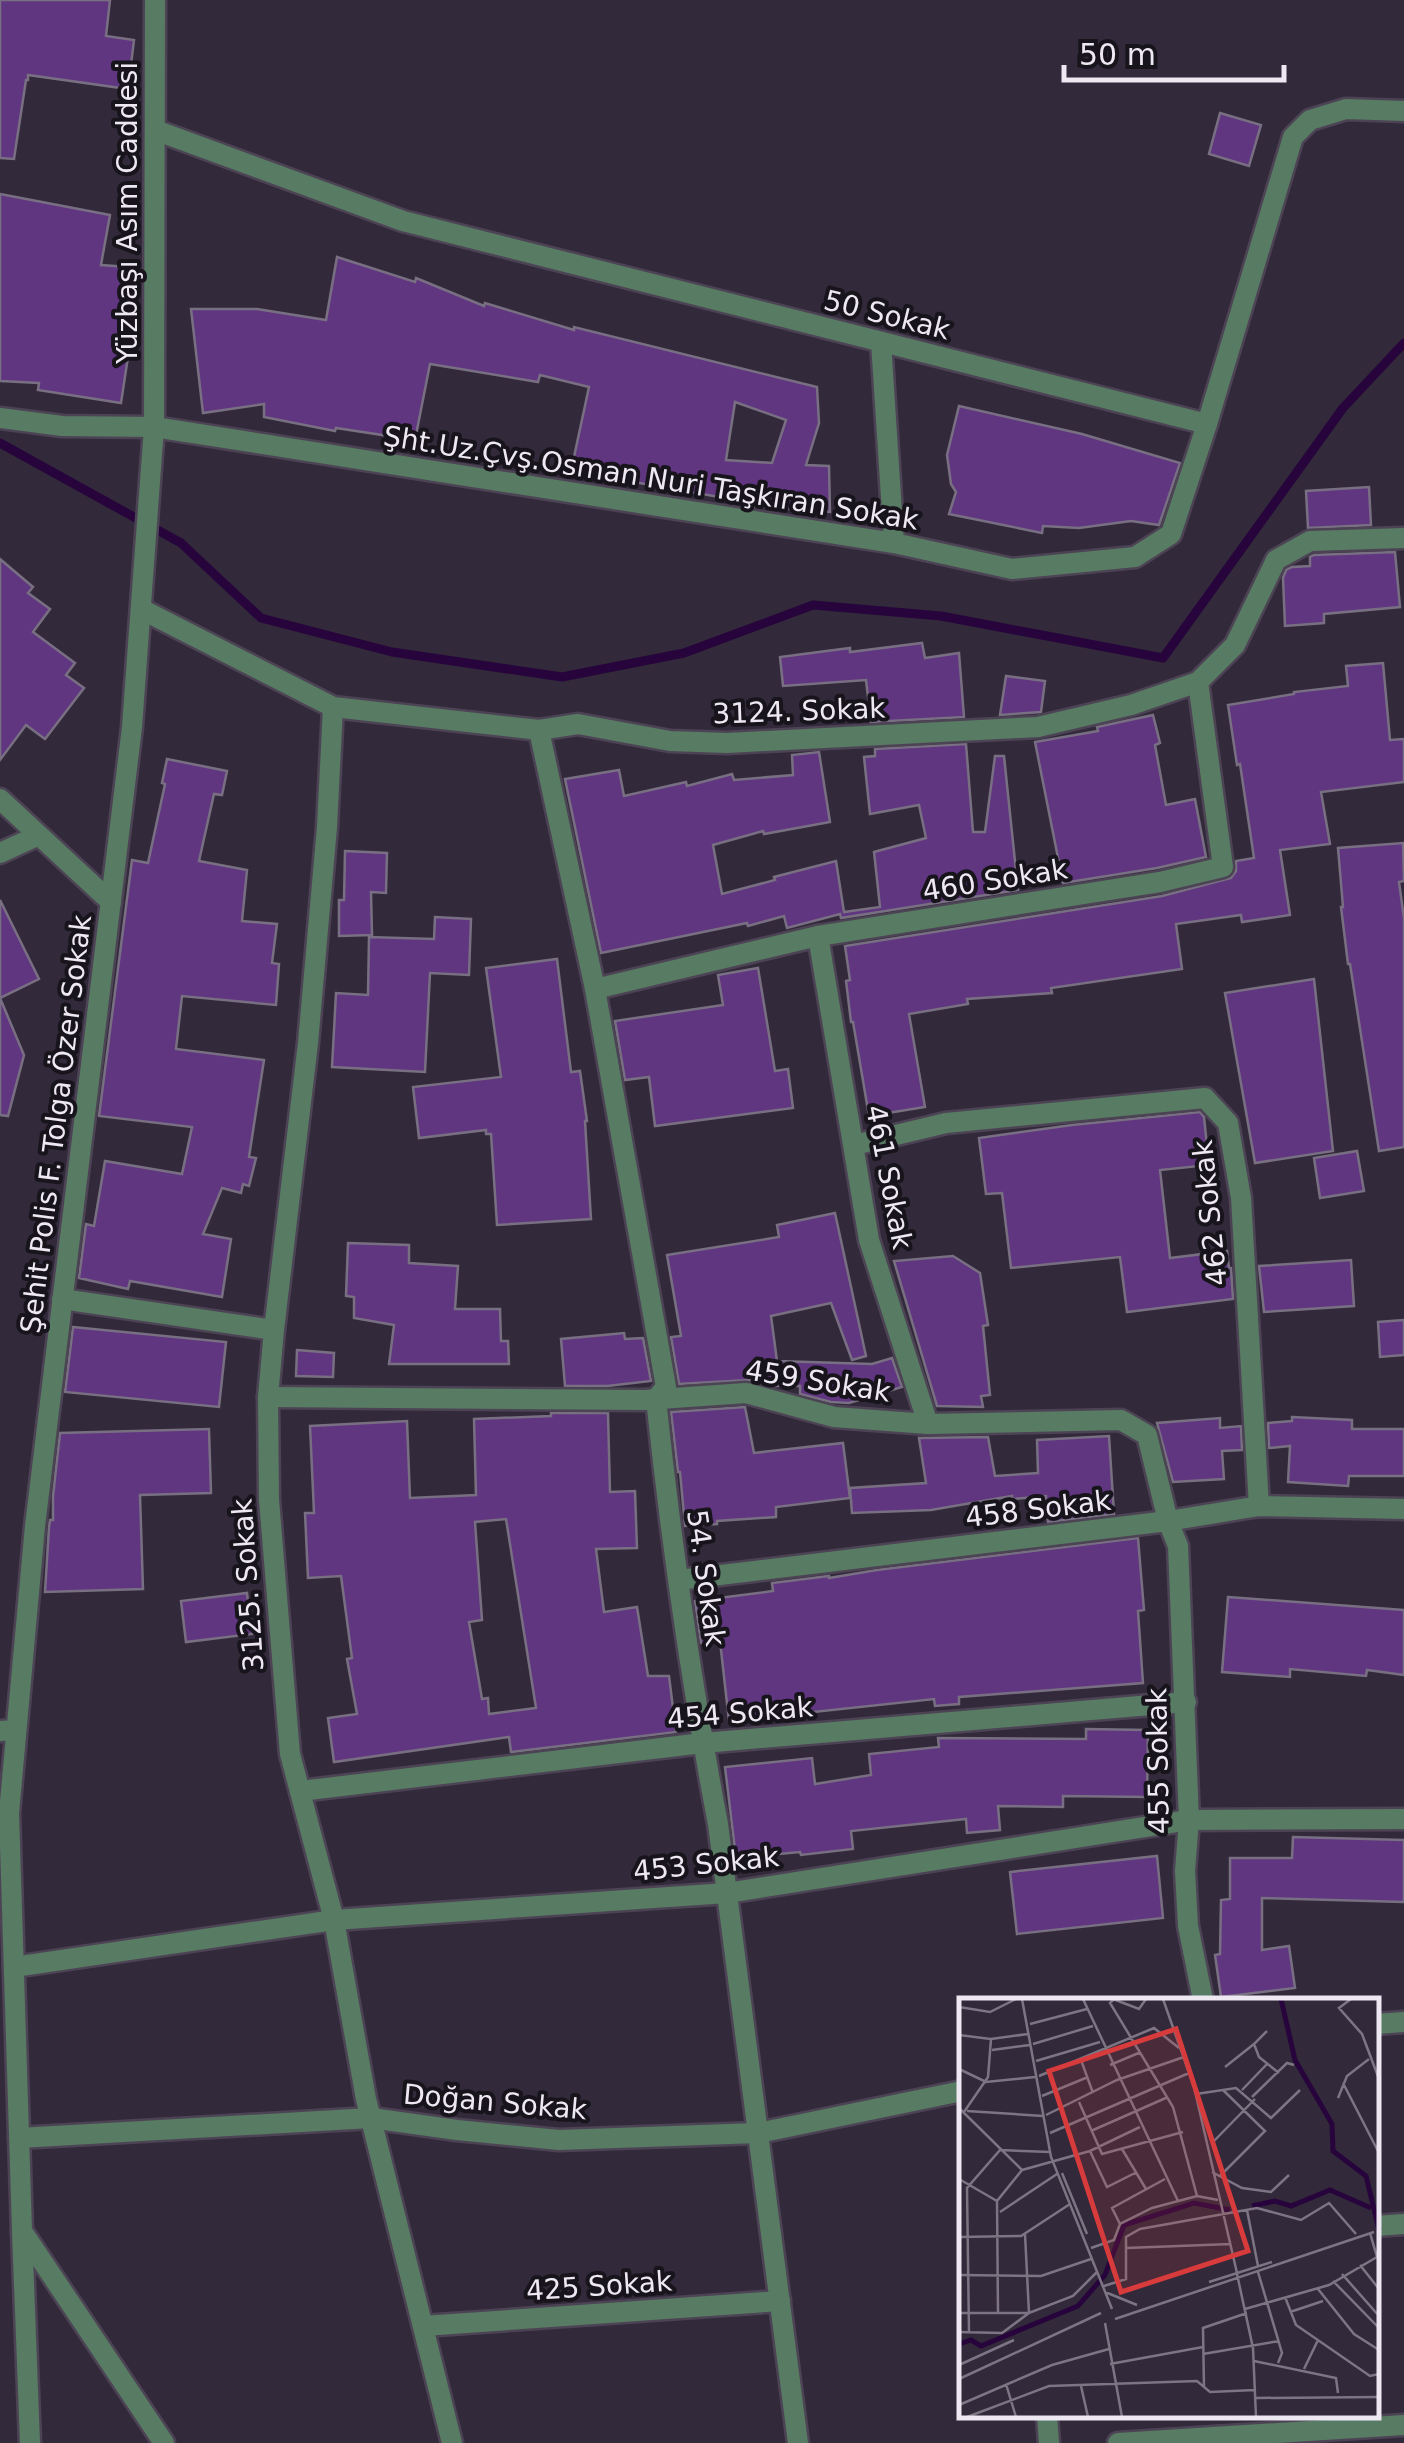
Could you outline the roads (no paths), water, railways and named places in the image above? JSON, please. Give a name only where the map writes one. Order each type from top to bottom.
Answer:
[{"type":"street","name":"Yüzbaşı Asım Caddesi","points":[[154,427],[155,0]]},
{"type":"street","points":[[1207,424],[1294,137],[1310,120],[1346,109],[1404,111]]},
{"type":"street","name":"50 Sokak","points":[[155,130],[403,221],[1207,424]]},
{"type":"street","points":[[881,342],[894,543]]},
{"type":"street","name":"Şht.Uz.Çvş.Osman Nuri Taşkıran Sokak","points":[[0,418],[62,426],[154,427],[894,543],[1012,569],[1135,557],[1171,534],[1207,424]]},
{"type":"street","name":"Şehit Polis F. Tolga Özer Sokak","points":[[30,2443],[8,1730],[132,727],[154,427]]},
{"type":"street","name":"3124. Sokak","points":[[141,609],[333,707],[539,730],[578,724],[670,741],[727,743],[1038,727],[1131,705],[1198,682],[1234,645],[1276,560],[1310,540],[1404,538]]},
{"type":"street","name":"460 Sokak","points":[[595,988],[818,936],[1160,882],[1223,867],[1198,682]]},
{"type":"street","name":"3125. Sokak","points":[[333,707],[308,1043],[268,1397],[269,1500],[290,1754],[334,1920],[371,2118],[452,2443]]},
{"type":"street","name":"54. Sokak","points":[[539,730],[595,988],[666,1386],[656,1399],[670,1528],[718,1824],[798,2443]]},
{"type":"street","points":[[0,799],[110,902]]},
{"type":"street","points":[[0,852],[37,836]]},
{"type":"street","name":"461 Sokak","points":[[818,936],[869,1240],[928,1424]]},
{"type":"street","name":"462 Sokak","points":[[854,1145],[946,1123],[1206,1098],[1228,1123],[1241,1198],[1259,1506]]},
{"type":"street","points":[[62,1299],[274,1330]]},
{"type":"street","name":"459 Sokak","points":[[268,1397],[656,1399],[746,1393],[834,1418],[928,1424],[1121,1420],[1147,1436],[1168,1521]]},
{"type":"street","name":"458 Sokak","points":[[678,1580],[1168,1521],[1259,1506],[1404,1509]]},
{"type":"street","name":"455 Sokak","points":[[1168,1521],[1178,1546],[1186,1702],[1188,1926],[1204,1998]]},
{"type":"street","name":"454 Sokak","points":[[300,1791],[702,1743],[1186,1702]]},
{"type":"street","name":"453 Sokak","points":[[14,1967],[334,1920],[727,1893],[1189,1820],[1404,1820]]},
{"type":"street","points":[[1379,2024],[1404,2022]]},
{"type":"street","name":"Doğan Sokak","points":[[19,2138],[371,2118],[558,2140],[758,2133],[959,2091]]},
{"type":"street","points":[[1379,2226],[1404,2224]]},
{"type":"street","points":[[22,2232],[164,2443]]},
{"type":"street","name":"425 Sokak","points":[[423,2326],[780,2301]]},
{"type":"street","points":[[1047,2418],[1049,2443]]},
{"type":"street","points":[[1118,2443],[1404,2425]]},
{"type":"waterway","points":[[0,443],[181,543],[261,618],[392,652],[562,677],[684,653],[813,605],[941,616],[1163,658],[1343,408],[1404,343]]}]
